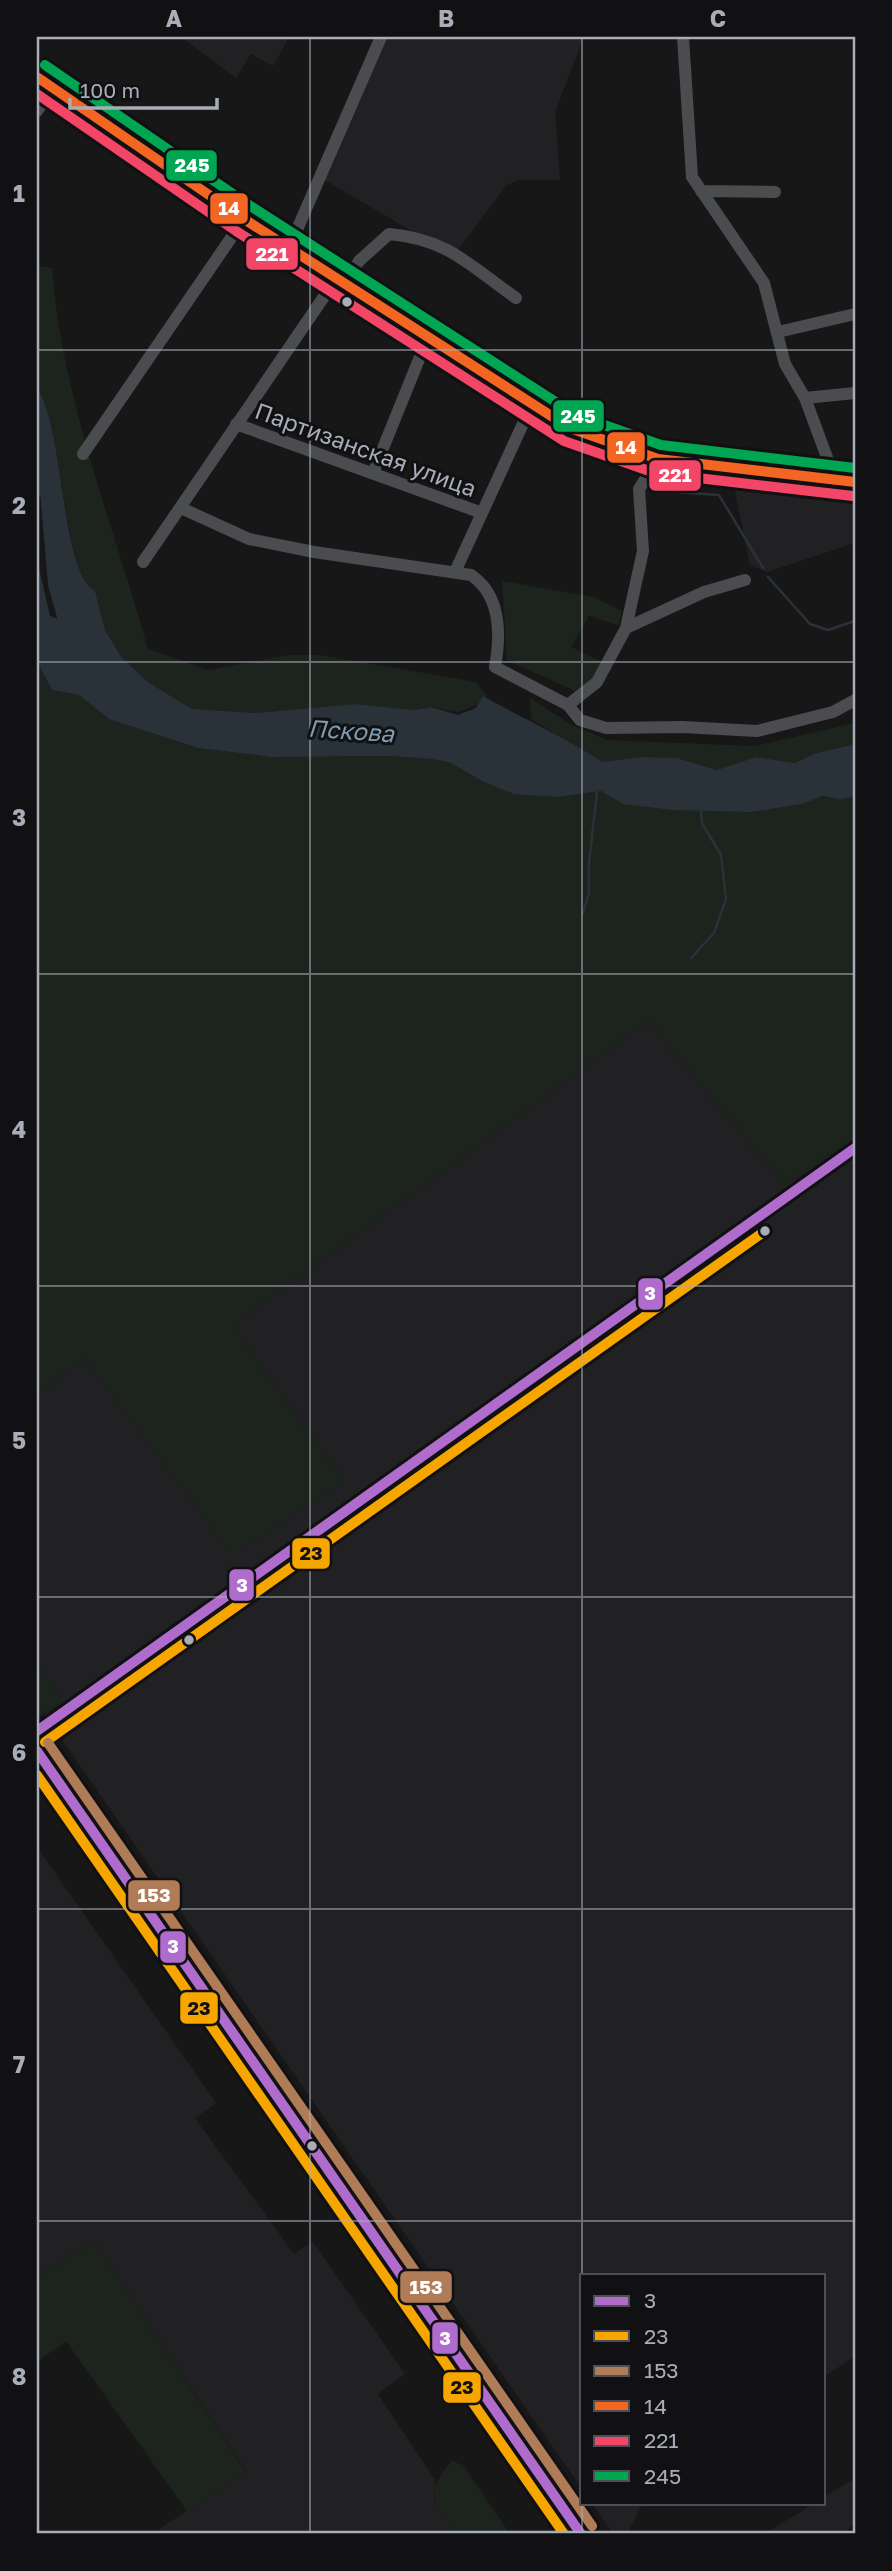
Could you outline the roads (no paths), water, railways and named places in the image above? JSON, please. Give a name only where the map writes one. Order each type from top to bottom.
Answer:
[{"type":"main road","points":[[37,77],[244,219],[570,428],[659,459],[855,482]]},
{"type":"street","points":[[289,248],[381,37]]},
{"type":"street","points":[[683,37],[692,177],[764,283],[785,364],[806,398],[835,480]]},
{"type":"street","points":[[37,111],[53,88]]},
{"type":"street","points":[[701,191],[775,192]]},
{"type":"street","points":[[83,454],[244,219]]},
{"type":"street","points":[[143,562],[236,424],[341,282],[374,244],[388,234],[438,243],[516,298]]},
{"type":"street","points":[[778,332],[855,314]]},
{"type":"street","points":[[373,473],[428,337]]},
{"type":"street","points":[[806,398],[855,394]]},
{"type":"street","points":[[455,572],[532,404]]},
{"type":"street","name":"Партизанская улица","points":[[236,424],[482,513]]},
{"type":"street","points":[[568,705],[597,682],[626,628],[643,551],[639,489],[659,459]]},
{"type":"street","points":[[181,508],[249,540],[471,575],[479,581],[490,597],[499,644],[495,667],[568,705],[580,720],[606,728],[683,727],[757,731],[833,712],[855,700]]},
{"type":"street","points":[[626,628],[704,592],[745,580]]},
{"type":"street","points":[[37,1731],[855,1148]]},
{"type":"street","points":[[37,1751],[581,2534]]},
{"type":"water","points":[[37,387],[53,434],[75,557],[84,578],[95,591],[105,630],[122,658],[148,682],[192,709],[256,713],[355,704],[414,710],[431,707],[458,715],[476,708],[483,696],[602,762],[641,757],[677,758],[717,770],[756,757],[795,763],[813,754],[855,744],[855,797],[840,799],[822,796],[802,804],[750,812],[673,810],[623,804],[601,791],[558,797],[514,794],[482,781],[449,762],[389,756],[272,757],[198,748],[109,719],[79,695],[52,690],[37,662],[37,559],[50,616],[60,620],[67,599],[65,590],[52,569],[51,503],[42,495],[37,498]]},
{"type":"waterway","name":"Пскова","points":[[37,441],[48,480],[57,584],[70,630]]},
{"type":"waterway","points":[[659,491],[719,495],[763,568]]},
{"type":"waterway","points":[[768,577],[810,624],[828,630],[855,621]]},
{"type":"waterway","points":[[583,913],[589,893],[589,863],[597,792]]},
{"type":"waterway","points":[[691,958],[714,933],[726,899],[721,855],[702,823],[701,810]]}]
